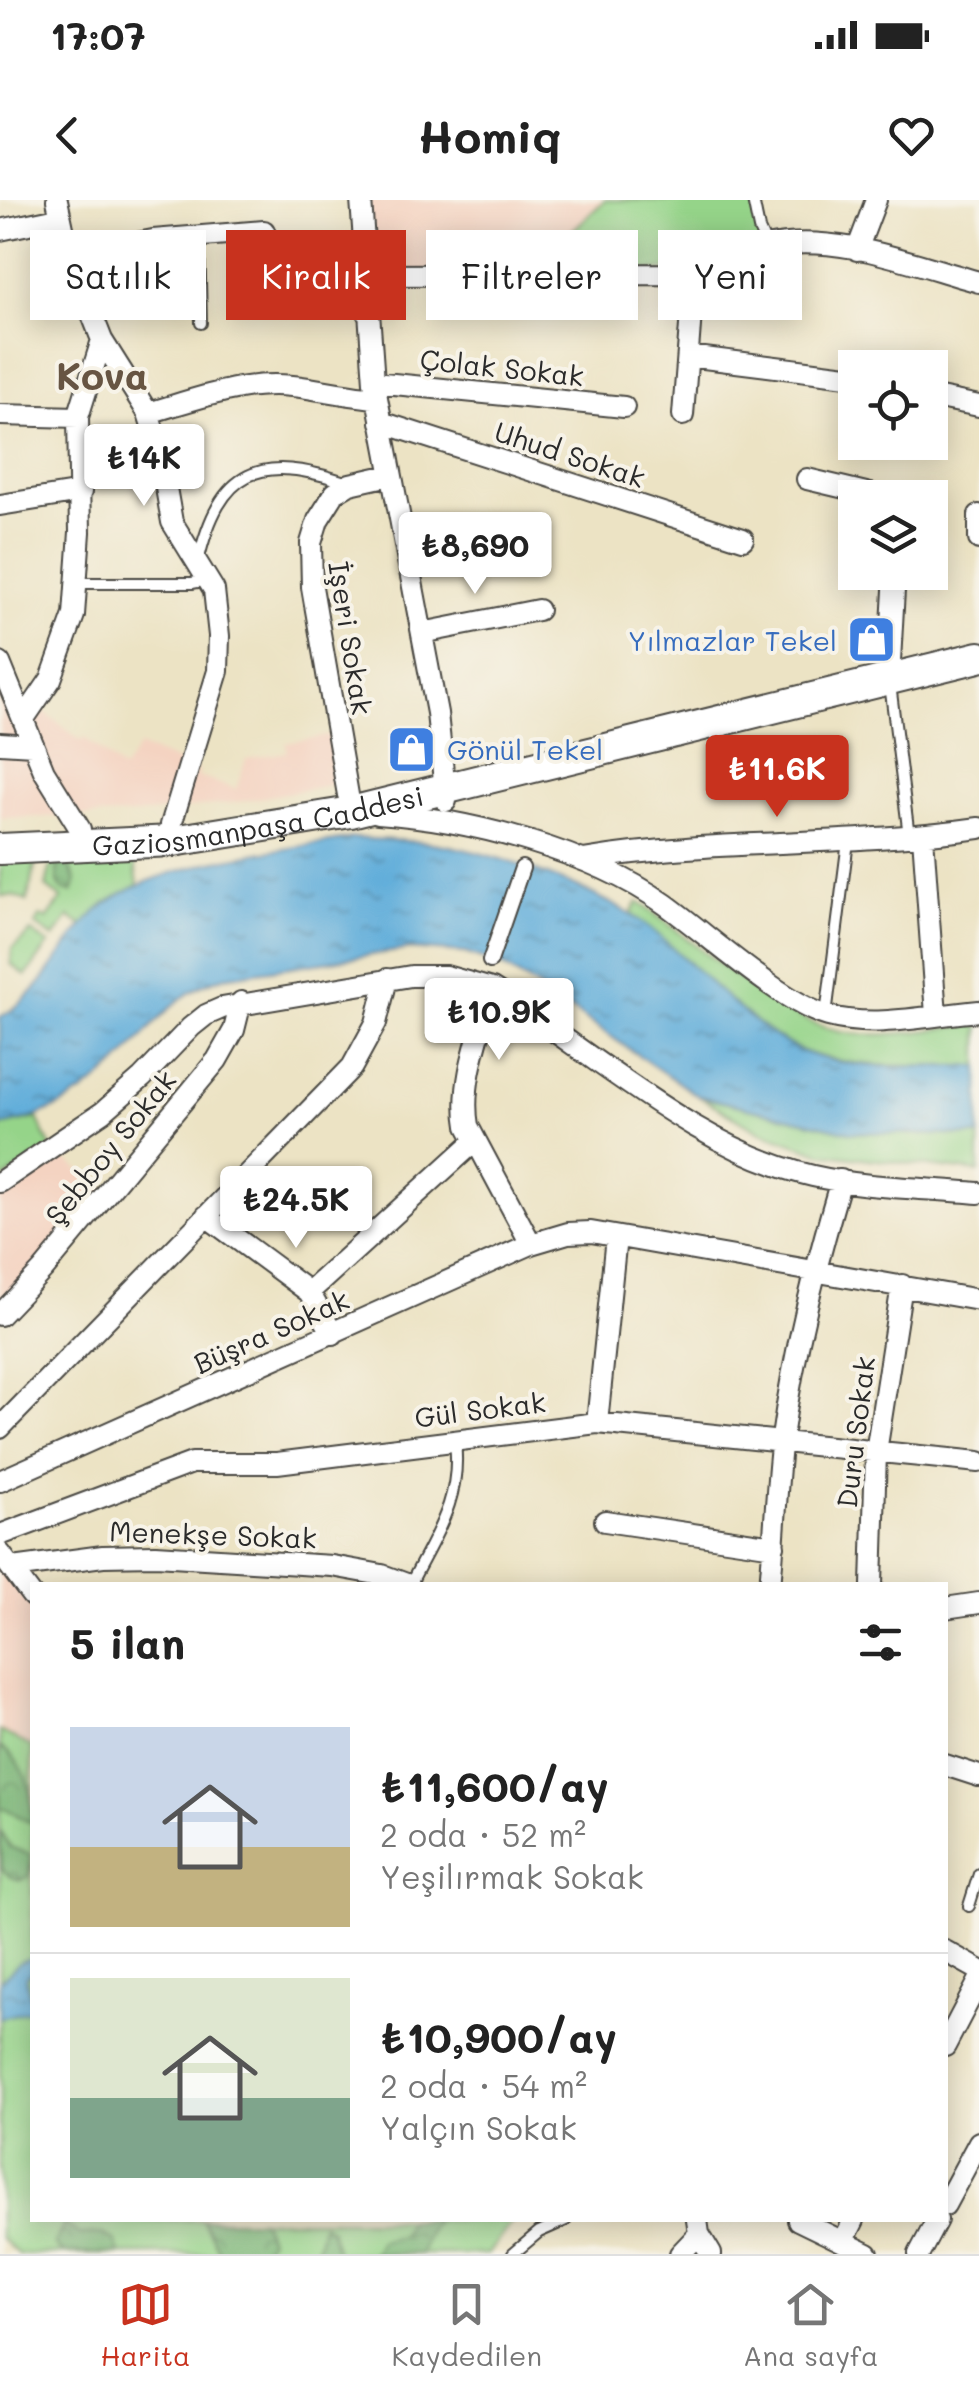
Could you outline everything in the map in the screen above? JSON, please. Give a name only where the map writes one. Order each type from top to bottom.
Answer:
[{"type":"main road","name":"Gaziosmanpaşa Caddesi","points":[[0,848],[173,841],[244,832],[444,778],[890,670],[979,640]]},
{"type":"main road","name":"Gaziosmanpaşa Caddesi","points":[[890,670],[979,657]]},
{"type":"main road","name":"Gaziosmanpaşa Caddesi","points":[[0,831],[170,825],[350,803]]},
{"type":"street","points":[[360,200],[362,230]]},
{"type":"street","points":[[857,250],[876,200]]},
{"type":"street","points":[[0,230],[58,209]]},
{"type":"street","points":[[802,243],[857,250],[979,282]]},
{"type":"street","points":[[406,275],[658,274]]},
{"type":"street","points":[[94,320],[102,340],[148,413],[172,522],[214,590],[218,671],[170,825]]},
{"type":"street","points":[[370,320],[380,422],[422,633],[447,806],[460,824]]},
{"type":"street","points":[[683,416],[691,320]]},
{"type":"street","points":[[23,720],[41,697],[62,656],[74,615],[81,492],[78,417],[102,340]]},
{"type":"street","points":[[688,356],[838,375]]},
{"type":"street","name":"Çolak Sokak","points":[[148,413],[207,396],[264,386],[292,386],[343,396],[375,390],[624,407]]},
{"type":"street","points":[[948,400],[979,406]]},
{"type":"street","points":[[0,415],[78,417]]},
{"type":"street","name":"Uhud Sokak","points":[[380,422],[743,539]]},
{"type":"street","points":[[350,484],[390,475]]},
{"type":"street","points":[[807,478],[838,486]]},
{"type":"street","name":"İşeri Sokak","points":[[350,484],[334,494],[326,505],[314,530],[310,554],[312,587],[350,803]]},
{"type":"street","points":[[0,505],[81,492]]},
{"type":"street","points":[[979,515],[979,539]]},
{"type":"street","points":[[890,670],[894,590]]},
{"type":"street","points":[[422,633],[538,610]]},
{"type":"street","points":[[0,663],[59,800],[80,830]]},
{"type":"street","points":[[0,743],[34,746]]},
{"type":"street","points":[[350,803],[460,824],[583,860],[645,890],[787,995],[826,1016],[855,1021],[979,1011]]},
{"type":"street","points":[[583,860],[681,847],[848,841],[979,828]]},
{"type":"street","points":[[916,836],[936,1014]]},
{"type":"street","points":[[490,961],[522,868]]},
{"type":"street","points":[[0,1182],[103,1112],[206,1015],[242,1002],[387,978],[446,976],[492,989],[718,1139],[781,1166],[841,1180],[979,1193]]},
{"type":"street","points":[[0,1428],[352,1067],[376,1023],[387,978]]},
{"type":"street","points":[[492,989],[466,1096],[468,1126],[531,1244]]},
{"type":"street","name":"Şebboy Sokak","points":[[0,1315],[44,1270],[217,1060],[234,1030],[242,1002]]},
{"type":"street","points":[[309,1292],[475,1141]]},
{"type":"street","points":[[770,1582],[782,1442],[815,1270],[841,1180]]},
{"type":"street","points":[[206,1216],[309,1292],[333,1334]]},
{"type":"street","name":"Büşra Sokak","points":[[0,1482],[531,1244],[568,1233],[616,1237],[979,1300]]},
{"type":"street","points":[[597,1423],[616,1237]]},
{"type":"street","name":"Duru Sokak","points":[[872,1582],[876,1452],[902,1285]]},
{"type":"street","name":"Gül Sokak","points":[[0,1535],[192,1464],[277,1463],[597,1423],[979,1462]]},
{"type":"street","points":[[606,1521],[774,1546]]},
{"type":"street","name":"Menekşe Sokak","points":[[4,1565],[156,1555],[332,1566],[402,1582]]},
{"type":"street","points":[[4,1565],[30,1594]]},
{"type":"street","points":[[948,1608],[979,1603]]},
{"type":"street","points":[[948,1766],[979,1776]]},
{"type":"street","points":[[948,1953],[979,1970]]},
{"type":"street","points":[[948,2040],[979,1981]]},
{"type":"street","points":[[948,2199],[979,2142]]},
{"type":"street","points":[[802,2222],[868,2254]]},
{"type":"street","points":[[843,2242],[853,2222]]},
{"type":"street","points":[[919,2254],[936,2222]]},
{"type":"street","points":[[680,2254],[698,2227]]},
{"type":"street","points":[[698,2227],[711,2254]]},
{"type":"lane","points":[[753,200],[759,230]]},
{"type":"lane","points":[[76,583],[192,583],[203,572],[204,533],[218,502],[227,490],[249,475],[290,468],[350,484]]},
{"type":"lane","points":[[890,670],[916,836]]},
{"type":"lane","points":[[826,1016],[848,841]]},
{"type":"lane","points":[[411,1582],[457,1481],[455,1440]]},
{"type":"lane","points":[[969,1906],[979,1874]]},
{"type":"lane","points":[[513,2254],[539,2232],[562,2222]]},
{"type":"shaded area","points":[[361,200],[605,200],[572,230],[426,230],[426,275],[406,275],[406,230],[363,230]]},
{"type":"shaded area","points":[[0,663],[23,720],[36,705],[123,770],[139,746],[199,771],[198,777],[236,789],[246,759],[287,752],[286,743],[338,734],[346,782],[238,802],[132,815],[0,818]]},
{"type":"shaded area","points":[[51,1148],[109,1192],[0,1315],[0,1182]]},
{"type":"shaded area","points":[[0,1553],[30,1593],[30,1746],[0,1731]]},
{"type":"green space","points":[[605,200],[753,200],[762,230],[658,230],[658,270],[638,271],[638,230],[573,230]]},
{"type":"green space","points":[[134,858],[138,885],[106,903],[83,926],[69,917],[54,938],[35,925],[41,916],[47,919],[62,899],[46,887],[52,860]]},
{"type":"green space","points":[[36,860],[27,901],[0,896],[0,862]]},
{"type":"green space","points":[[61,864],[69,866],[76,881],[72,892],[63,890],[59,884],[57,868]]},
{"type":"green space","points":[[638,902],[772,1001],[828,1029],[886,1034],[979,1024],[979,1066],[852,1063],[811,1054],[789,1044],[743,1011],[631,914]]},
{"type":"green space","points":[[31,932],[49,944],[26,976],[11,964],[12,949]]},
{"type":"green space","points":[[698,1096],[850,1132],[979,1136],[979,1172],[820,1153],[759,1131]]},
{"type":"green space","points":[[37,1118],[51,1148],[0,1182],[0,1126]]},
{"type":"green space","points":[[0,1731],[30,1746],[30,2222],[512,2222],[488,2254],[18,2254],[0,2238]]},
{"type":"green space","points":[[0,1747],[17,1761],[26,1779],[30,1821],[0,1809]]},
{"type":"green space","points":[[0,1830],[10,1847],[30,1855],[29,1876],[21,1880],[2,1869]]},
{"type":"green space","points":[[203,2222],[263,2222],[269,2239],[262,2254],[221,2254]]},
{"type":"green space","points":[[407,2222],[434,2222],[420,2254],[373,2254],[380,2240],[402,2236]]},
{"type":"green space","points":[[64,2224],[81,2235],[103,2234],[115,2240],[119,2254],[62,2253],[54,2244]]},
{"type":"green space","points":[[322,2224],[331,2230],[337,2254],[322,2254],[317,2248]]},
{"type":"water","points":[[354,838],[462,849],[578,887],[650,928],[764,1029],[804,1052],[868,1065],[979,1066],[979,1136],[850,1132],[698,1096],[502,966],[465,953],[410,949],[223,977],[207,983],[170,1008],[114,1068],[85,1091],[36,1116],[0,1126],[0,1017],[41,982],[97,911],[121,894],[183,869]]},
{"type":"water","points":[[30,1959],[30,2010],[0,2018],[0,1981],[21,1961]]},
{"type":"place","name":"Yılmazlar Tekel","points":[[872,640]]},
{"type":"place","name":"Gönül Tekel","points":[[412,749]]},
{"type":"district","name":"Kova","points":[[102,375]]}]
